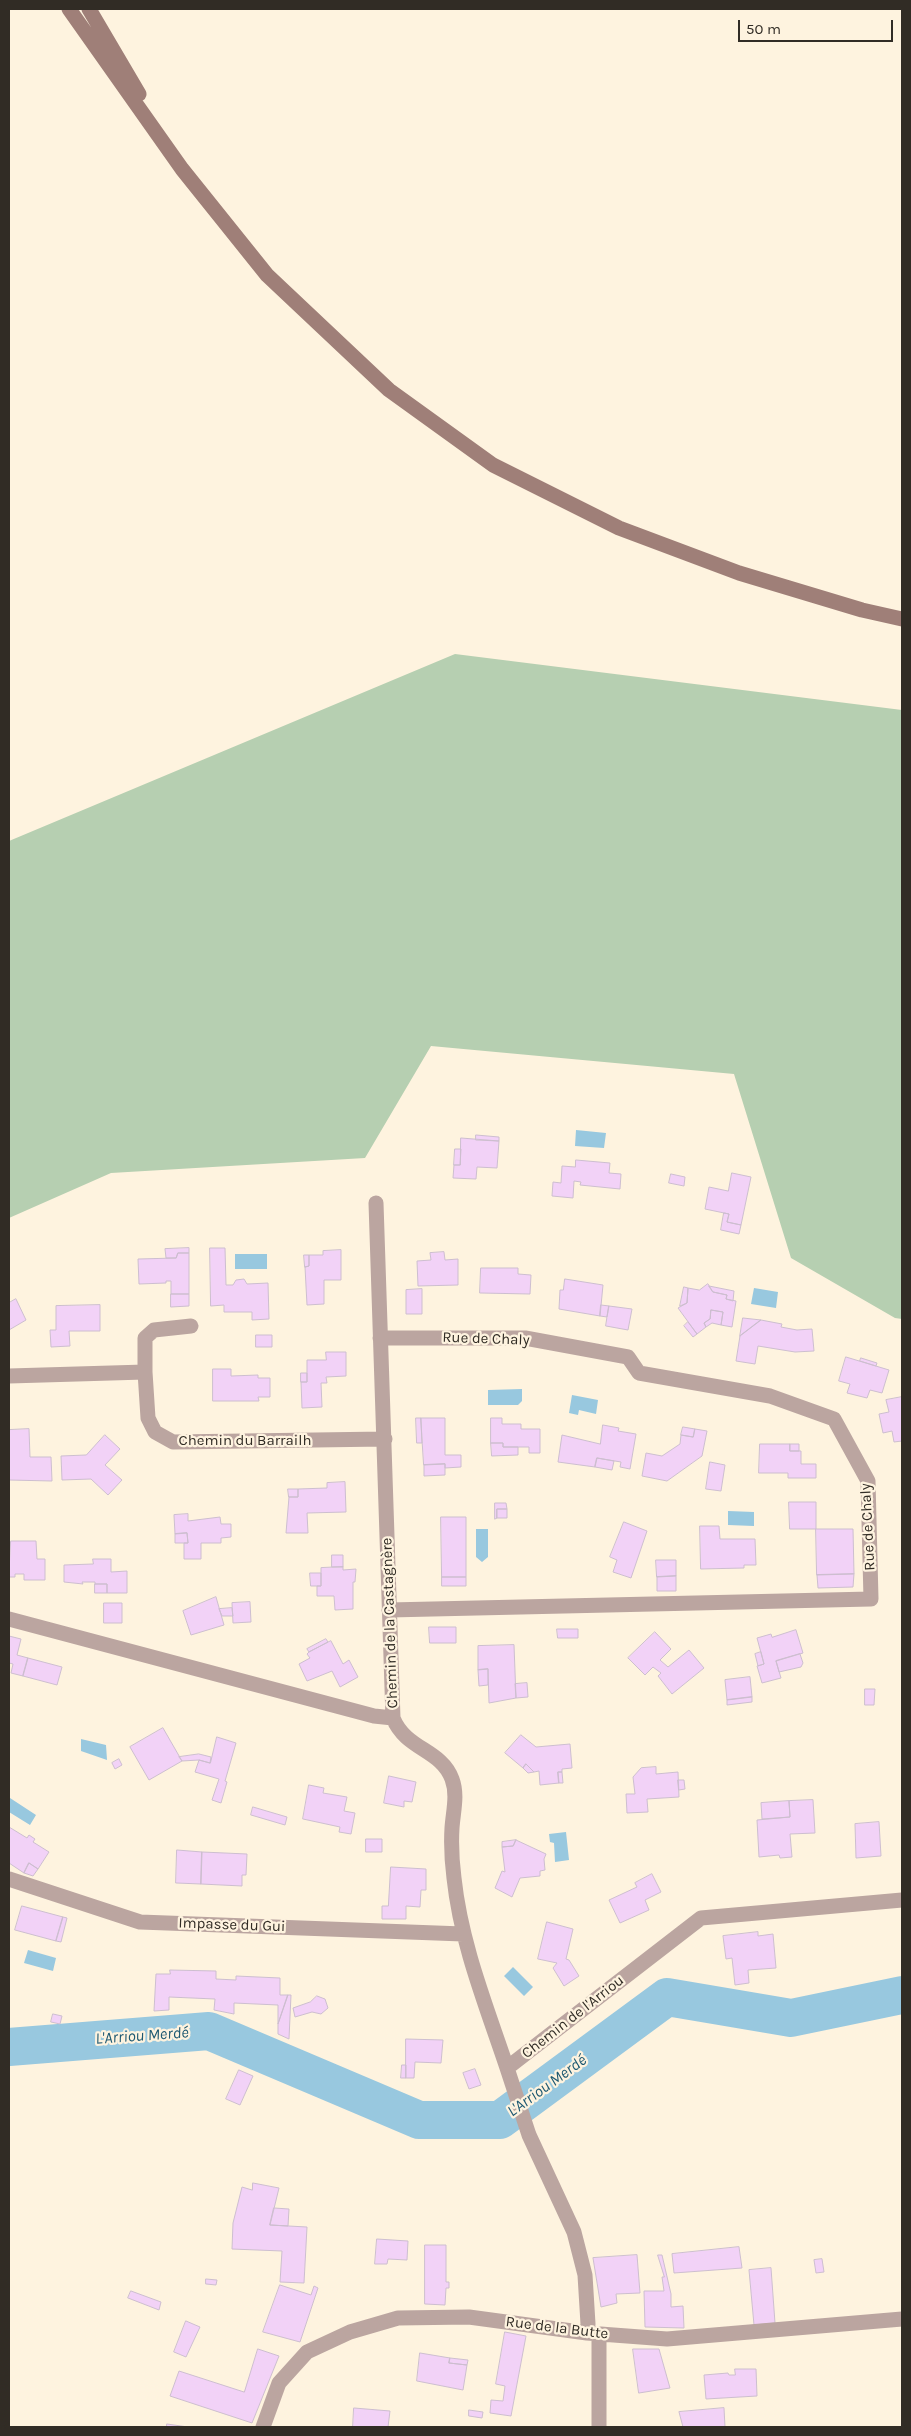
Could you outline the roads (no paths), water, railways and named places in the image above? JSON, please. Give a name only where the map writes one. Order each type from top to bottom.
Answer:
[{"type":"main road","points":[[69,9],[182,169],[267,276],[389,390],[493,465],[619,528],[739,573],[862,610],[902,619]]},
{"type":"main road","points":[[89,9],[182,169]]},
{"type":"main road","points":[[862,610],[902,613]]},
{"type":"street","name":"Chemin de la Castagnère","points":[[376,1204],[393,1718],[398,1731],[409,1742],[442,1762],[452,1778],[455,1792],[452,1830],[453,1877],[462,1934],[509,2072]]},
{"type":"street","name":"Chemin du Barrailh","points":[[191,1326],[154,1330],[145,1338],[148,1418],[155,1432],[173,1442],[385,1439]]},
{"type":"street","name":"Rue de Chaly","points":[[380,1338],[525,1338],[628,1357],[639,1373],[770,1396],[834,1419],[868,1481],[871,1599],[389,1610]]},
{"type":"street","points":[[9,1376],[145,1372]]},
{"type":"street","points":[[9,1619],[374,1716],[393,1718]]},
{"type":"street","name":"Impasse du Gui","points":[[9,1880],[140,1922],[462,1934]]},
{"type":"street","name":"Chemin de l'Arriou","points":[[509,2072],[701,1918],[902,1900]]},
{"type":"street","points":[[509,2072],[529,2135],[574,2232],[585,2275],[588,2324],[593,2334],[599,2427]]},
{"type":"street","name":"Rue de la Butte","points":[[263,2427],[279,2383],[307,2352],[350,2332],[398,2318],[469,2317],[593,2334],[667,2339],[902,2319]]},
{"type":"water","points":[[576,1130],[606,1133],[604,1148],[575,1146]]},
{"type":"water","points":[[235,1254],[267,1254],[267,1269],[235,1269]]},
{"type":"water","points":[[754,1288],[778,1292],[776,1308],[751,1304]]},
{"type":"water","points":[[522,1389],[522,1401],[518,1405],[488,1405],[488,1390]]},
{"type":"water","points":[[572,1395],[598,1400],[596,1414],[579,1410],[578,1415],[569,1413]]},
{"type":"water","points":[[728,1511],[754,1512],[754,1526],[728,1525]]},
{"type":"water","points":[[476,1529],[488,1529],[488,1557],[482,1562],[476,1557]]},
{"type":"water","points":[[81,1739],[106,1745],[107,1760],[81,1751]]},
{"type":"water","points":[[10,1798],[36,1815],[30,1825],[9,1812]]},
{"type":"water","points":[[566,1832],[569,1860],[555,1862],[554,1843],[550,1842],[549,1834]]},
{"type":"water","points":[[28,1950],[56,1958],[53,1971],[24,1963]]},
{"type":"water","points":[[513,1967],[533,1987],[524,1996],[504,1976]]},
{"type":"waterway","name":"L'Arriou Merdé","points":[[9,2047],[209,2031],[419,2120],[500,2120],[667,1997],[791,2018],[902,1995]]}]
